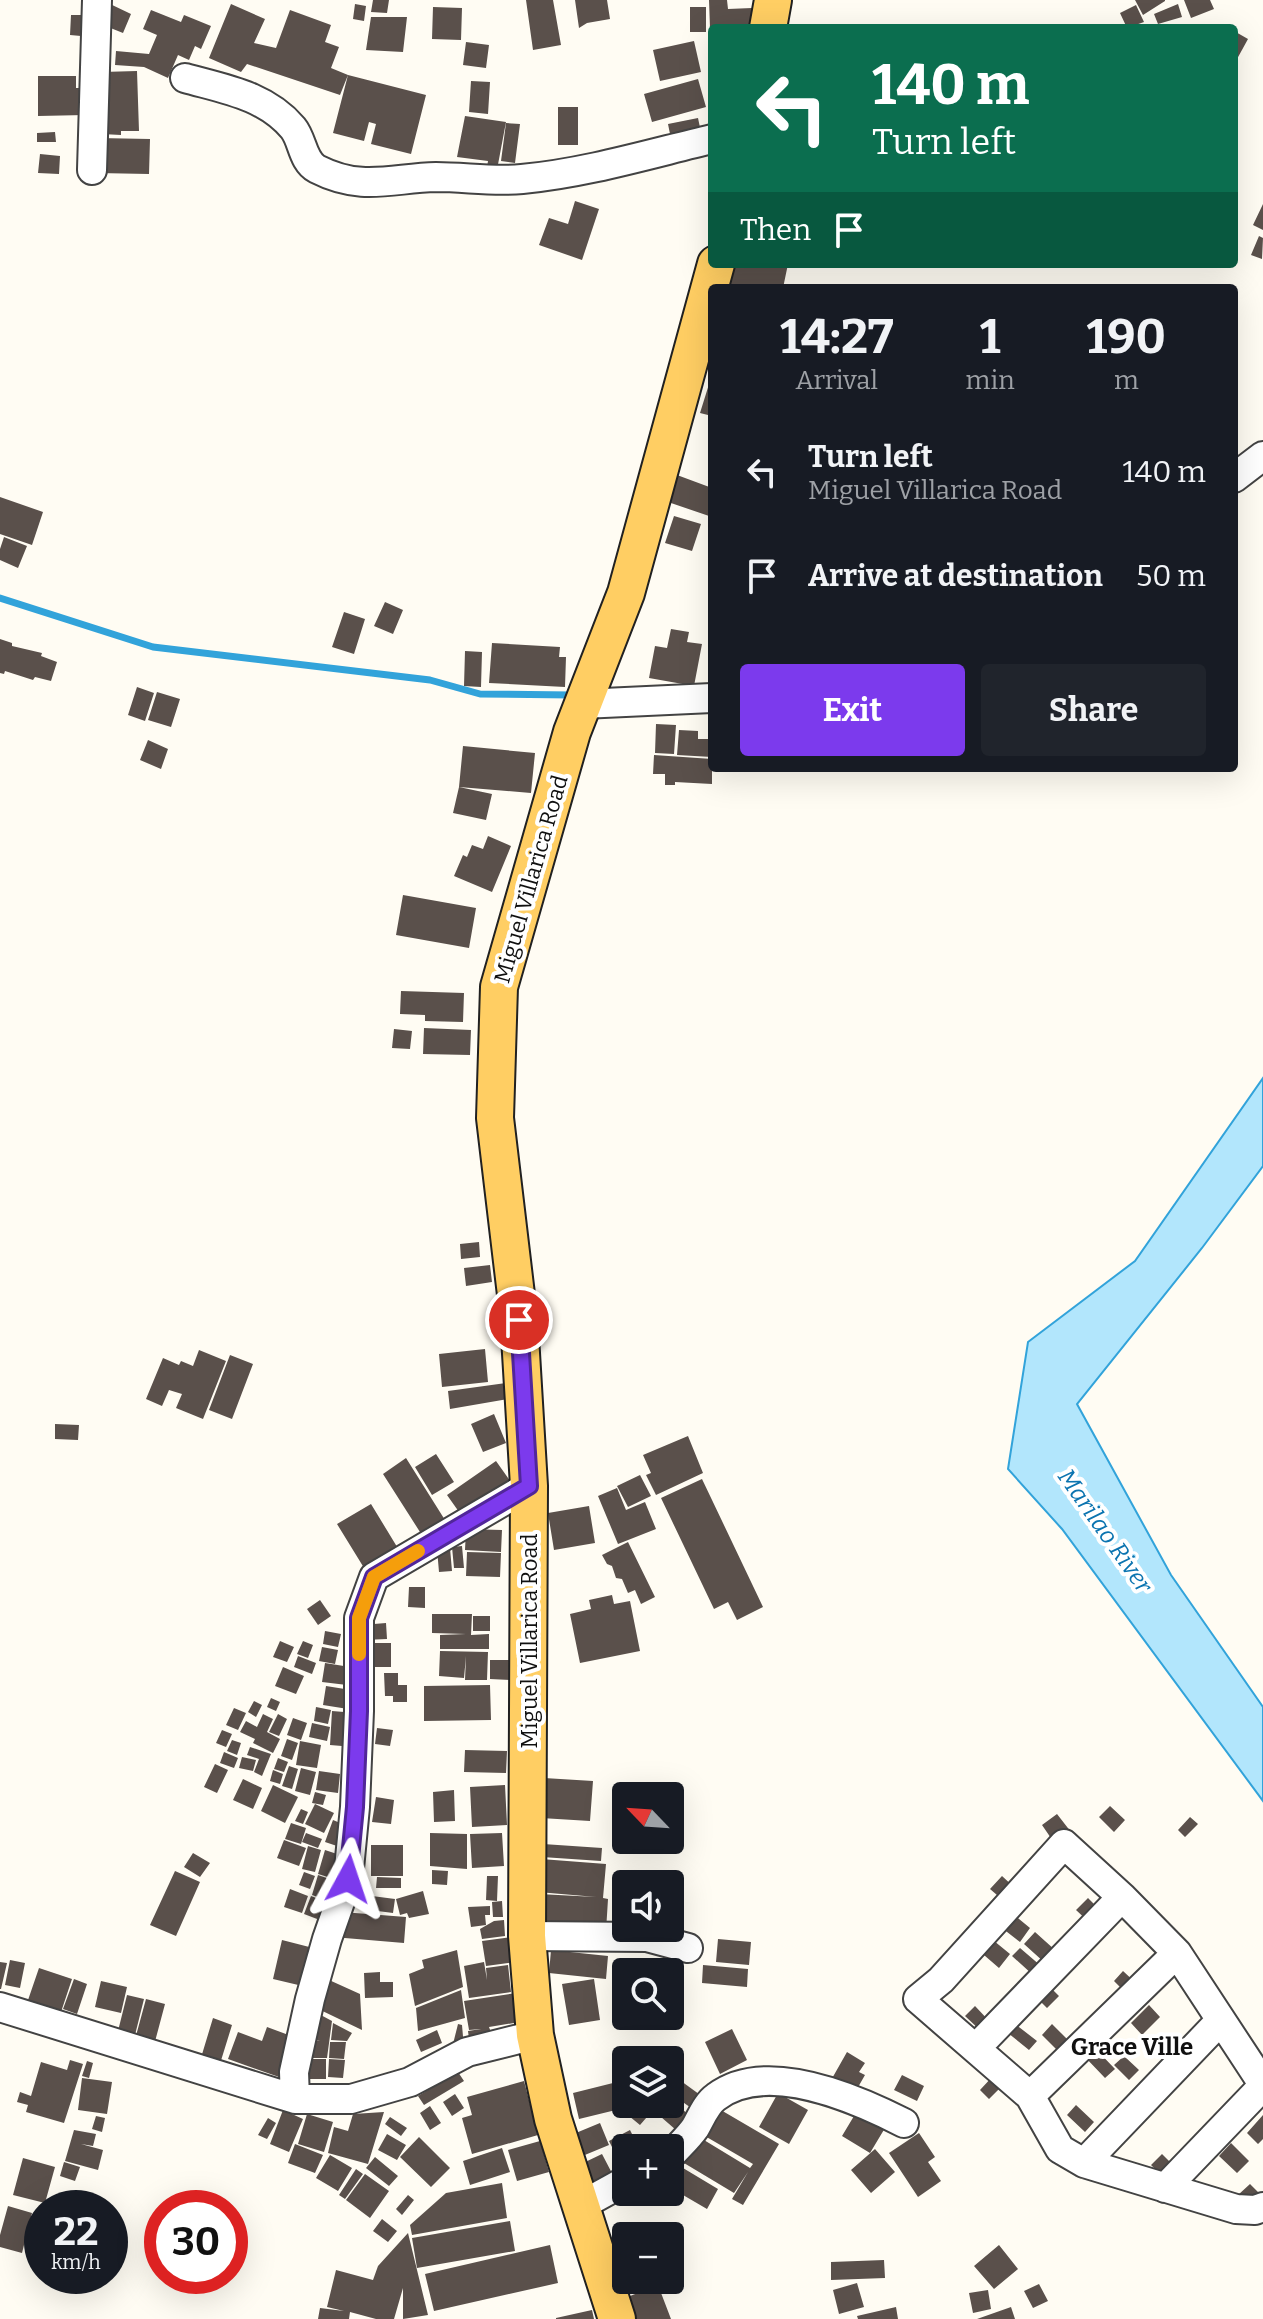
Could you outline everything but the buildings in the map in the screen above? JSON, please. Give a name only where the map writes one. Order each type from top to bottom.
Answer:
[{"type":"main road","points":[[769,24],[773,0]]},
{"type":"main road","name":"Miguel Villarica Road","points":[[617,2319],[553,2119],[535,2035],[527,1936],[529,1486],[519,1320],[495,1118],[499,987],[582,704],[626,593],[708,293]]},
{"type":"street","points":[[92,170],[97,0]]},
{"type":"street","points":[[185,78],[255,97],[278,113],[295,131],[305,157],[315,168],[354,181],[378,184],[433,177],[519,180],[559,174],[708,140]]},
{"type":"street","points":[[1238,475],[1263,456]]},
{"type":"street","points":[[582,704],[708,698]]},
{"type":"street","points":[[295,2099],[294,2072],[310,1999],[348,1879],[355,1807],[359,1618],[374,1577],[529,1486]]},
{"type":"street","points":[[1165,2188],[1263,2085],[1177,1953],[1064,1844],[941,1980],[918,1999],[1030,2096],[1060,2149],[1084,2163],[1165,2188],[1236,2209],[1255,2210],[1263,2207]]},
{"type":"street","points":[[976,2048],[1122,1897]]},
{"type":"street","points":[[527,1936],[647,1937],[688,1948]]},
{"type":"street","points":[[1030,2096],[1177,1953]]},
{"type":"street","points":[[0,2007],[295,2099],[351,2099],[410,2082],[467,2052],[535,2035]]},
{"type":"street","points":[[1084,2163],[1220,2021]]},
{"type":"street","points":[[684,2140],[713,2099],[731,2088],[752,2082],[780,2082],[817,2088],[848,2097],[904,2123]]},
{"type":"street","points":[[582,2205],[612,2188]]},
{"type":"water","name":"Marilao River","points":[[1263,1078],[1263,1166],[1202,1248],[1077,1404],[1171,1575],[1263,1707],[1263,1801],[1062,1529],[1008,1469],[1028,1342],[1135,1261]]},
{"type":"waterway","points":[[0,598],[153,647],[430,680],[480,694],[572,695]]},
{"type":"slow traffic","points":[[359,1654],[359,1618],[374,1577],[418,1551]]},
{"type":"district","name":"Grace Ville","points":[[1132,2047]]},
{"type":"route","points":[[348,1879],[355,1807],[359,1618],[374,1577],[529,1486],[519,1320]]}]
